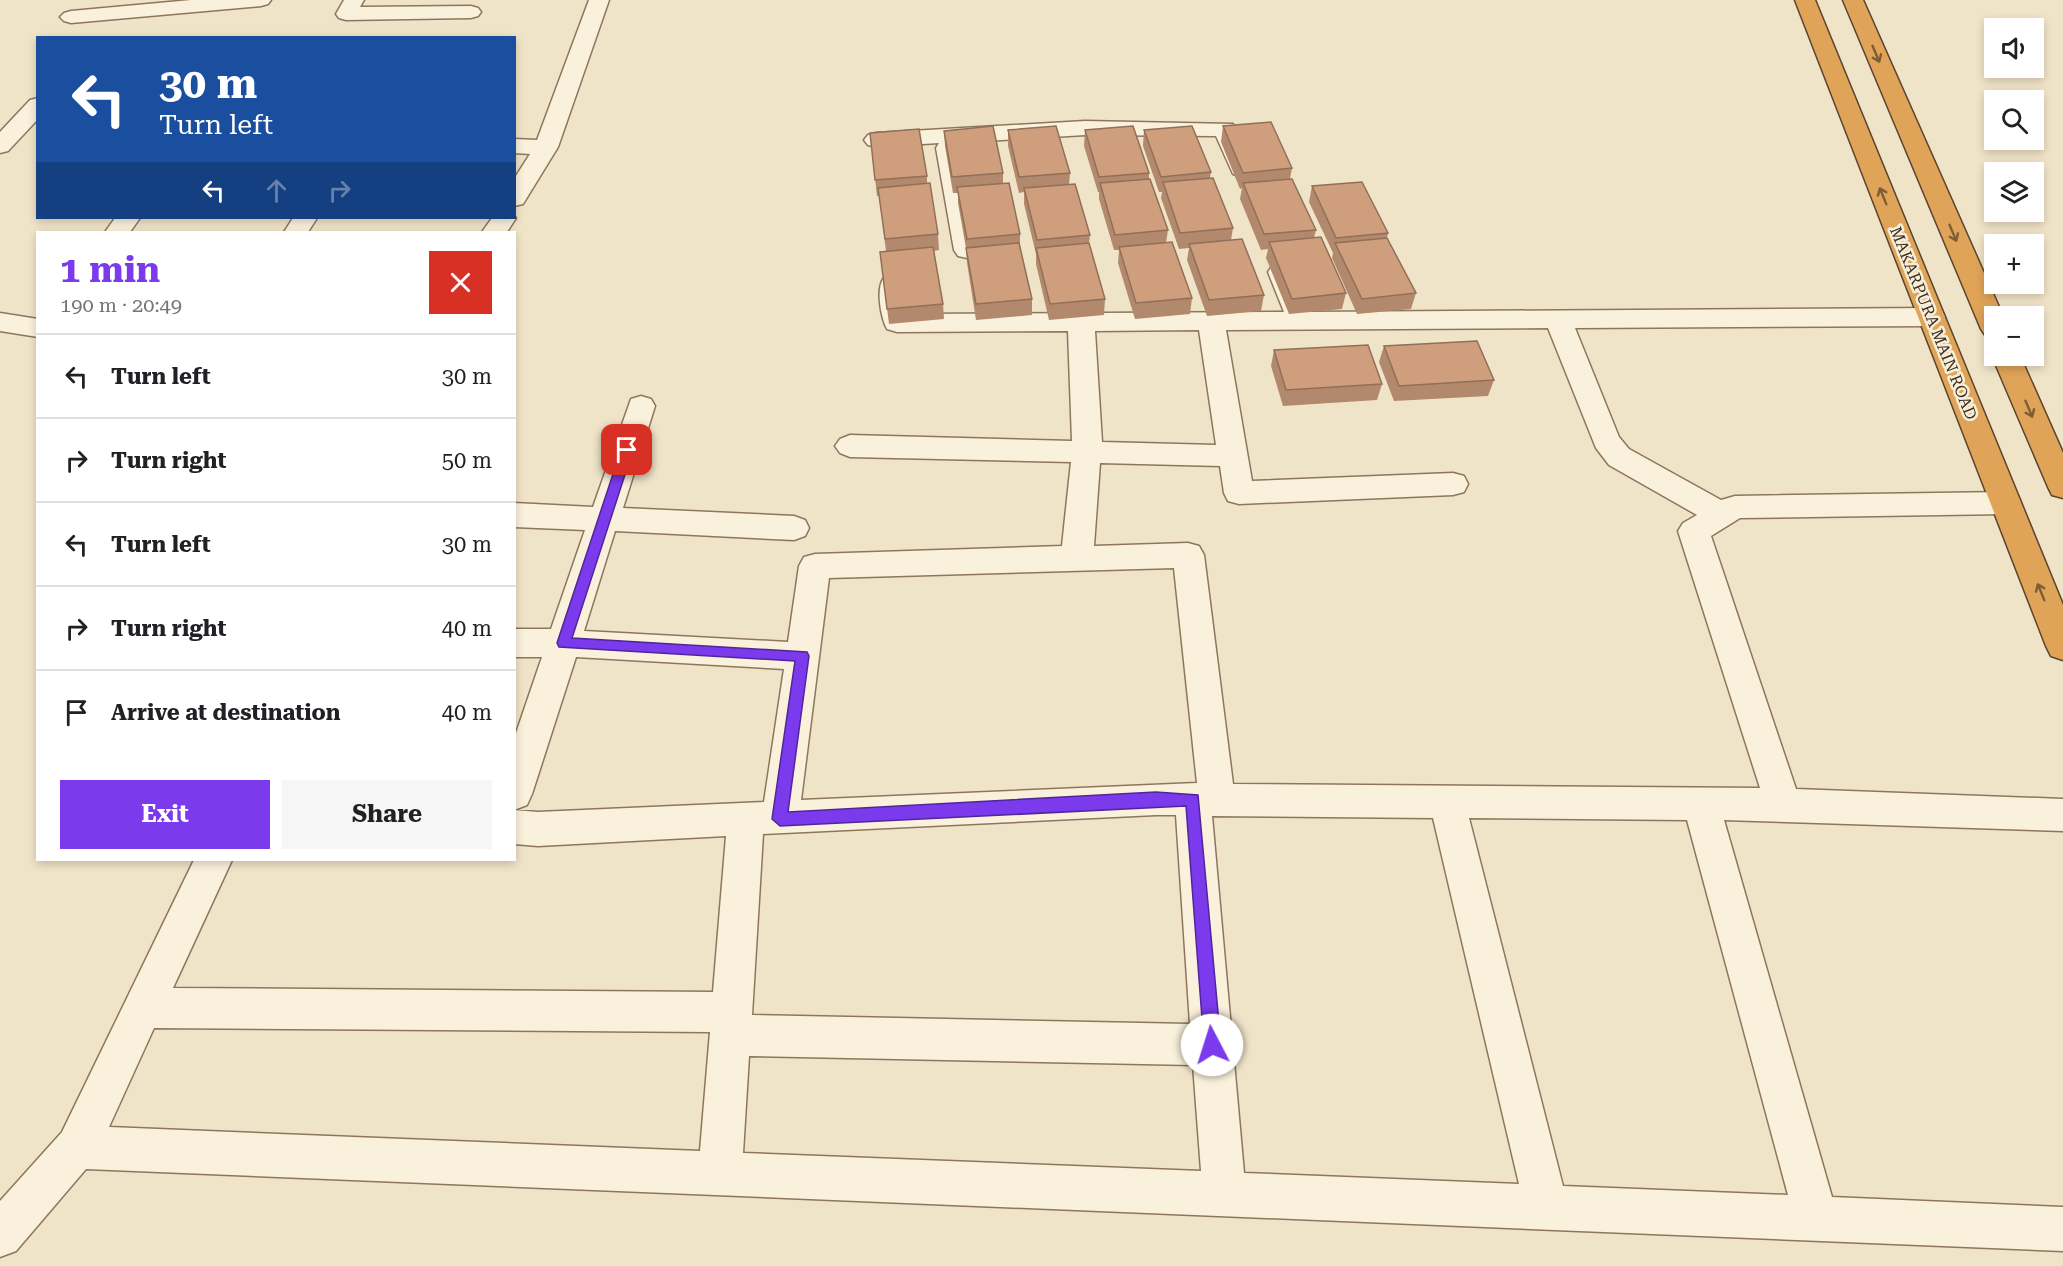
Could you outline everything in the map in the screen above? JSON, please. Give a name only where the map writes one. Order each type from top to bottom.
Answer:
[{"type":"highway","name":"MAKARPURA MAIN ROAD","points":[[1805,0],[2063,646]]},
{"type":"highway","points":[[1853,0],[1985,306]]},
{"type":"highway","points":[[2010,366],[2063,487]]},
{"type":"street","points":[[71,16],[261,0]]},
{"type":"street","points":[[354,0],[346,14],[470,14]]},
{"type":"street","points":[[516,196],[546,147],[599,0]]},
{"type":"street","points":[[0,146],[36,107]]},
{"type":"street","points":[[875,163],[872,140],[946,137],[1089,139],[1225,129],[1250,193]]},
{"type":"street","points":[[946,137],[976,300]]},
{"type":"street","points":[[516,146],[546,147]]},
{"type":"street","points":[[118,231],[127,219]]},
{"type":"street","points":[[1271,246],[1300,321]]},
{"type":"street","points":[[889,266],[897,323],[976,300],[1081,322],[1140,310],[1211,321],[1932,317]]},
{"type":"street","points":[[1558,320],[1606,441],[1619,457],[1722,515]]},
{"type":"street","points":[[1211,321],[1239,493],[1453,484]]},
{"type":"street","points":[[0,322],[36,328]]},
{"type":"street","points":[[1077,558],[1086,453],[1081,322]]},
{"type":"street","points":[[516,788],[641,406]]},
{"type":"street","points":[[850,446],[1233,456]]},
{"type":"street","points":[[1783,805],[1694,531],[1735,507],[2006,503]]},
{"type":"street","points":[[516,514],[794,528]]},
{"type":"street","points":[[720,1173],[731,1024],[763,820],[802,656],[815,566],[1188,555],[1205,800],[1212,1045],[1224,1194]]},
{"type":"street","points":[[516,643],[564,643],[802,656]]},
{"type":"street","points":[[516,827],[538,829],[763,820],[1156,799],[1783,805],[2063,815]]},
{"type":"street","points":[[1447,802],[1546,1207]]},
{"type":"street","points":[[1701,804],[1816,1219]]},
{"type":"street","points":[[0,1235],[77,1147],[213,861]]},
{"type":"street","points":[[143,1008],[731,1024],[1212,1045]]},
{"type":"street","points":[[77,1147],[2063,1229]]},
{"type":"building","points":[[1271,122],[1292,168],[1243,173],[1223,126]]},
{"type":"building","points":[[993,126],[1003,173],[952,177],[944,131]]},
{"type":"building","points":[[1056,126],[1070,173],[1019,177],[1008,130]]},
{"type":"building","points":[[1133,126],[1149,173],[1099,177],[1085,130]]},
{"type":"building","points":[[1192,126],[1211,172],[1161,177],[1144,130]]},
{"type":"building","points":[[919,129],[927,176],[875,180],[870,133]]},
{"type":"building","points":[[1213,178],[1233,228],[1180,233],[1163,182]]},
{"type":"building","points":[[1150,179],[1168,230],[1115,235],[1100,183]]},
{"type":"building","points":[[1292,179],[1316,230],[1264,234],[1243,183]]},
{"type":"building","points":[[1362,182],[1388,233],[1336,238],[1312,186]]},
{"type":"building","points":[[930,183],[938,234],[885,239],[878,188]]},
{"type":"building","points":[[1009,183],[1020,234],[967,239],[957,187]]},
{"type":"building","points":[[1075,184],[1090,235],[1037,240],[1024,188]]},
{"type":"building","points":[[1321,237],[1346,293],[1292,299],[1269,242]]},
{"type":"building","points":[[1387,238],[1416,293],[1362,299],[1335,243]]},
{"type":"building","points":[[1242,239],[1264,295],[1209,300],[1189,244]]},
{"type":"building","points":[[1172,242],[1192,298],[1136,303],[1119,247]]},
{"type":"building","points":[[1019,243],[1032,299],[976,304],[966,248]]},
{"type":"building","points":[[1089,243],[1105,299],[1050,304],[1036,248]]},
{"type":"building","points":[[933,247],[943,304],[887,309],[880,252]]},
{"type":"building","points":[[1477,341],[1494,380],[1399,386],[1384,346]]},
{"type":"building","points":[[1368,345],[1382,384],[1286,390],[1274,350]]},
{"type":"route","points":[[627,450],[564,643],[802,656],[780,819],[1156,799],[1193,800],[1212,1045]]}]
